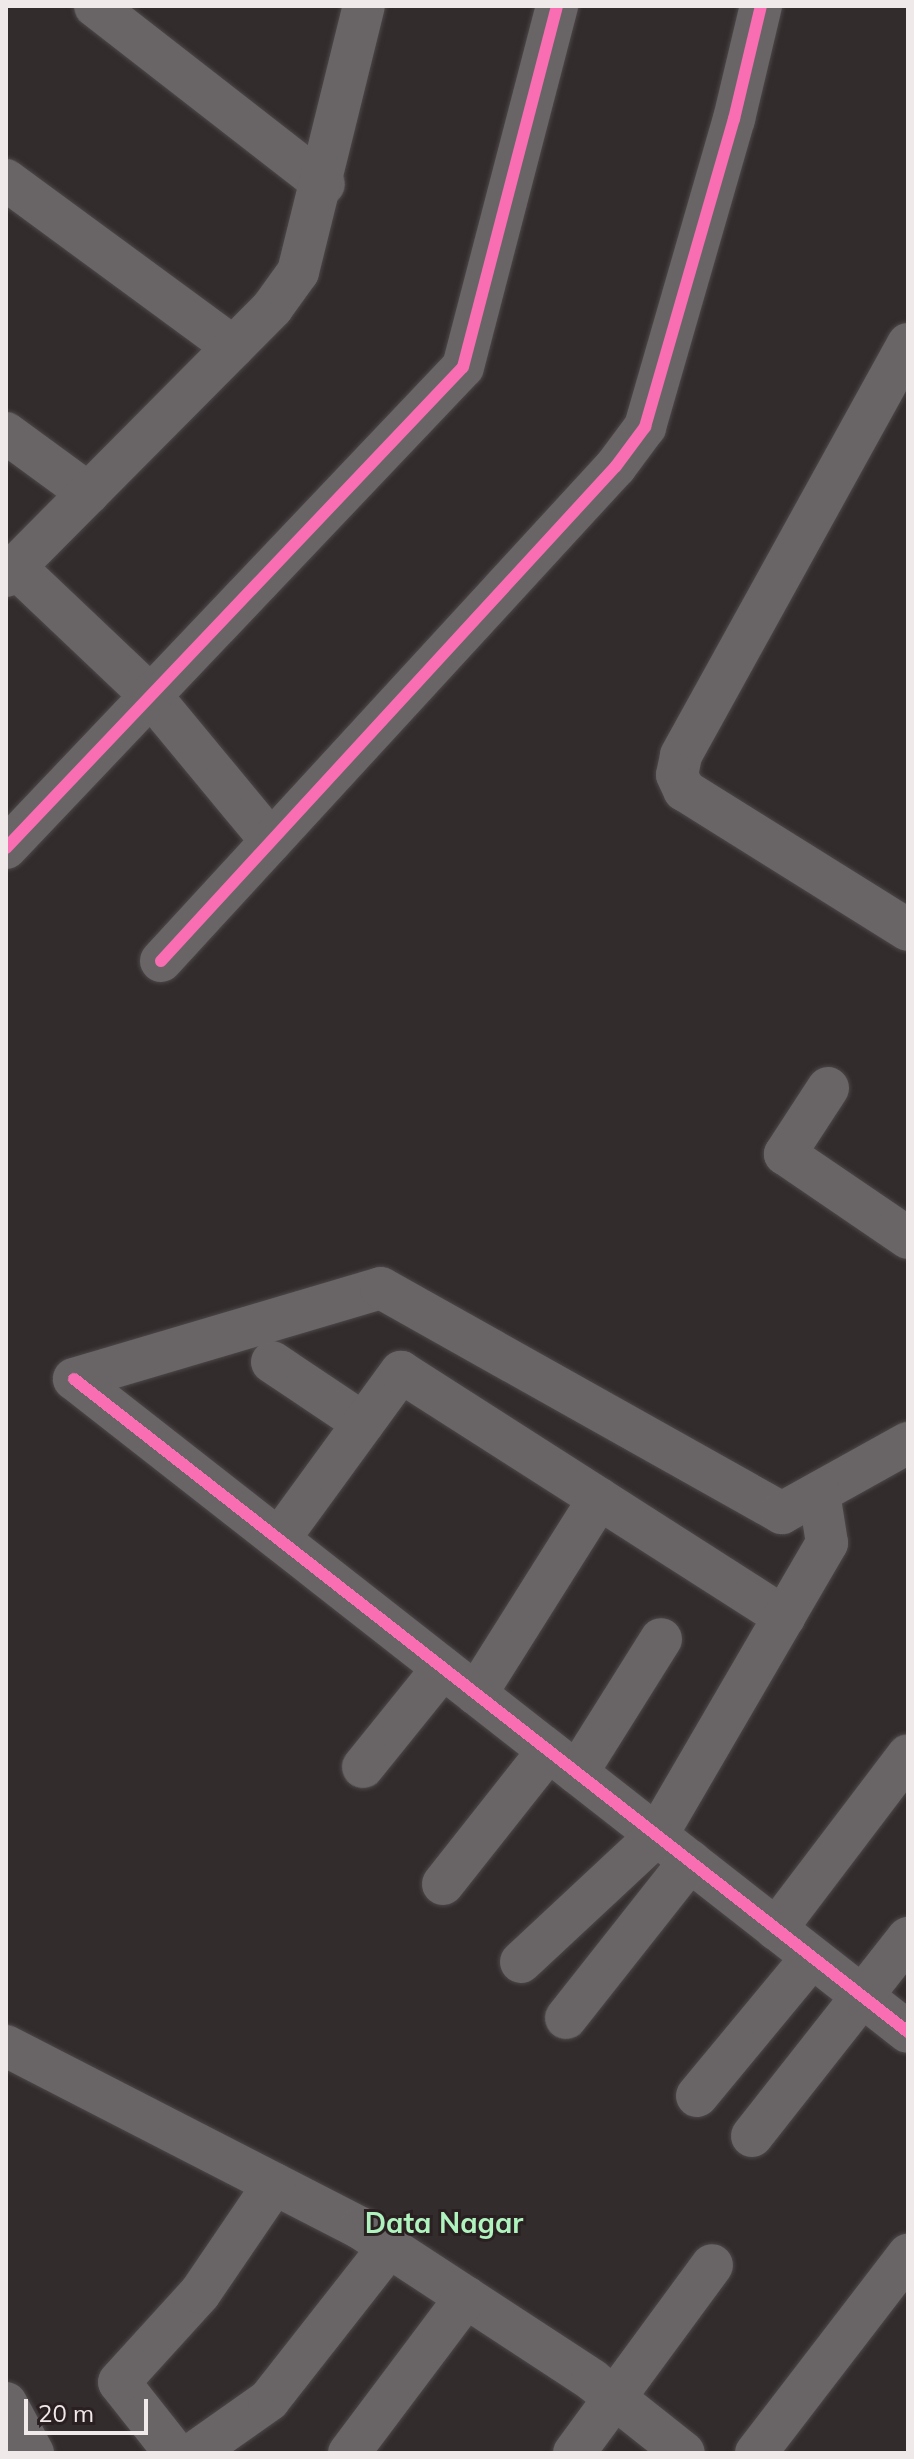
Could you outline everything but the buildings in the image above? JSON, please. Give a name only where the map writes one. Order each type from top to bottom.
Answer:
[{"type":"street","points":[[95,6],[324,184]]},
{"type":"street","points":[[271,841],[152,697],[10,571],[233,347],[298,272],[324,184],[364,6]]},
{"type":"street","points":[[6,848],[463,367],[557,6]]},
{"type":"street","points":[[161,961],[616,466],[645,427],[734,119],[757,8]]},
{"type":"street","points":[[6,180],[233,347]]},
{"type":"street","points":[[908,344],[681,756],[677,775],[684,790],[908,930]]},
{"type":"street","points":[[6,433],[88,493]]},
{"type":"street","points":[[828,1088],[785,1154],[908,1238]]},
{"type":"street","points":[[908,1443],[782,1513],[381,1288],[74,1379],[908,2032]]},
{"type":"street","points":[[272,1362],[363,1423]]},
{"type":"street","points":[[279,1539],[401,1372],[784,1617]]},
{"type":"street","points":[[521,1962],[657,1835],[827,1543],[819,1493]]},
{"type":"street","points":[[476,1694],[599,1499]]},
{"type":"street","points":[[443,1884],[563,1762],[661,1639]]},
{"type":"street","points":[[363,1767],[443,1668]]},
{"type":"street","points":[[776,1929],[908,1755]]},
{"type":"street","points":[[566,2018],[690,1861]]},
{"type":"street","points":[[752,2136],[908,1938]]},
{"type":"street","points":[[697,2096],[812,1957]]},
{"type":"street","points":[[6,2046],[389,2247],[617,2401],[684,2453]]},
{"type":"street","points":[[175,2453],[119,2382],[200,2293],[274,2184]]},
{"type":"street","points":[[194,2453],[269,2400],[389,2247]]},
{"type":"street","points":[[756,2453],[908,2255]]},
{"type":"street","points":[[574,2453],[617,2401],[712,2265]]},
{"type":"street","points":[[349,2453],[466,2297]]},
{"type":"street","points":[[6,2403],[33,2453]]},
{"type":"cycle path","points":[[6,848],[463,367],[557,6]]},
{"type":"cycle path","points":[[161,961],[616,466],[645,427],[734,119],[761,6]]},
{"type":"cycle path","points":[[74,1379],[908,2032]]},
{"type":"district","name":"Data Nagar","points":[[444,2223]]}]
